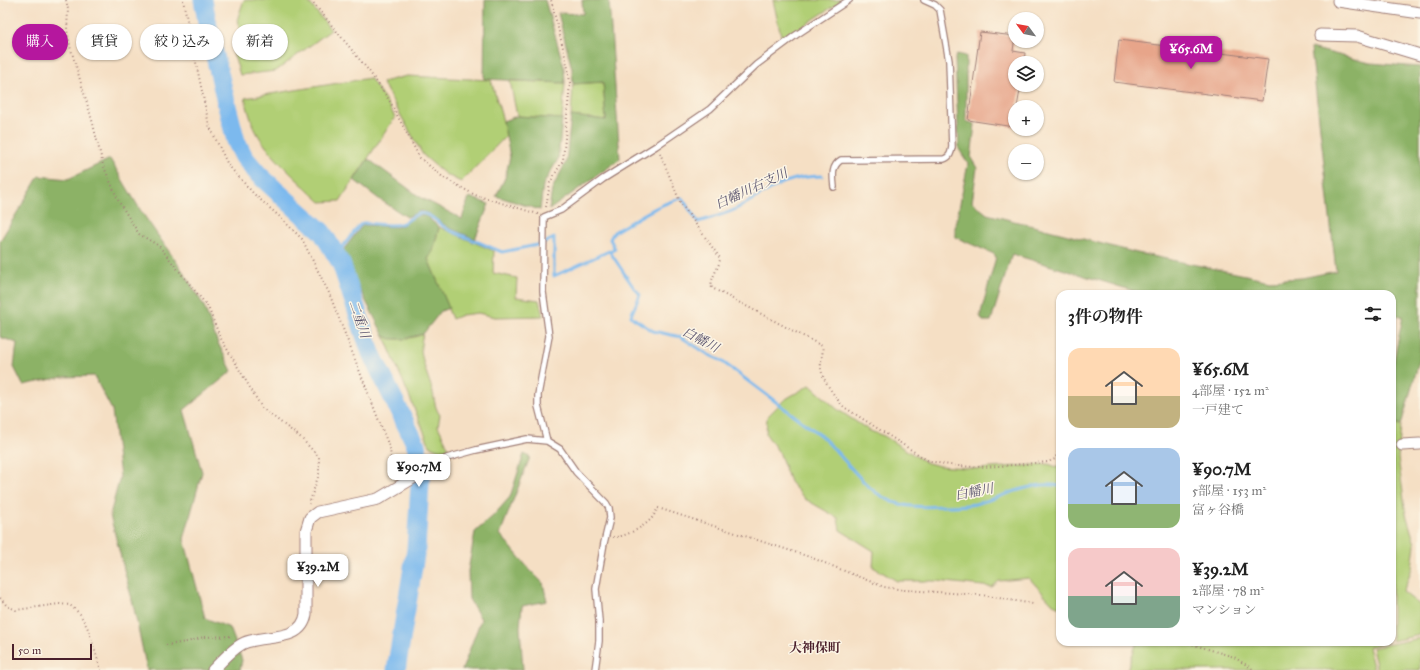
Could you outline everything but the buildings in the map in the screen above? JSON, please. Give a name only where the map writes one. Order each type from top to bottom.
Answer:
[{"type":"street","points":[[1338,0],[1420,13]]},
{"type":"street","points":[[1320,35],[1357,36],[1420,55]]},
{"type":"street","points":[[1402,445],[1420,444]]},
{"type":"street","points":[[213,670],[243,644],[293,634],[301,628],[305,622],[306,531],[310,518],[318,512],[378,498],[430,468]]},
{"type":"lane","points":[[547,441],[538,406],[538,395],[549,336],[543,292],[544,217],[561,210],[603,179],[656,146],[710,109],[756,65],[796,35],[849,0]]},
{"type":"lane","points":[[834,187],[833,170],[836,164],[841,160],[944,159],[950,154],[952,147],[949,61],[940,10],[935,5],[924,0]]},
{"type":"lane","points":[[430,468],[447,458],[476,450],[527,439],[547,441],[560,449],[576,472],[606,503],[609,508],[610,518],[596,589],[599,641],[595,670]]},
{"type":"path","points":[[66,0],[68,9],[67,30],[70,46],[104,165],[119,202],[139,234],[159,246],[208,307],[220,337],[262,408],[300,437],[319,457],[319,474],[309,505],[310,518]]},
{"type":"path","points":[[183,0],[210,125],[228,165],[254,194],[302,239],[326,286],[390,448],[395,488]]},
{"type":"path","points":[[311,0],[369,71],[389,100],[420,158],[444,178],[475,195],[544,217],[550,183],[563,160],[570,82],[551,0]]},
{"type":"path","points":[[656,146],[680,202],[720,258],[719,265],[711,284],[712,288],[822,346],[823,350],[820,367],[821,373],[839,402],[844,407],[927,460],[940,464],[979,467],[1048,462],[1056,456]]},
{"type":"path","points":[[606,535],[617,537],[625,535],[650,520],[658,508],[810,557],[884,587],[905,590],[982,595],[1033,604]]},
{"type":"path","points":[[0,598],[7,606],[16,610],[58,604],[70,605],[80,614],[88,629],[101,670]]},
{"type":"path","points":[[166,645],[204,637],[221,636],[236,636],[243,644]]},
{"type":"path","points":[[1198,646],[1234,657],[1254,670]]},
{"type":"green space","points":[[244,0],[307,0],[331,30],[276,71],[240,75],[235,60],[288,60],[288,24],[239,24],[238,17]]},
{"type":"green space","points":[[485,0],[545,0],[564,67],[565,83],[484,79]]},
{"type":"green space","points":[[582,0],[609,0],[620,159],[549,210],[552,189],[566,162],[571,116],[606,120],[603,82],[573,84],[572,69],[558,13],[583,14]]},
{"type":"green space","points":[[773,0],[843,0],[782,40]]},
{"type":"green space","points":[[1311,48],[1370,63],[1420,67],[1420,358],[1401,425],[1396,423],[1396,350],[1403,316],[1396,316],[1396,290],[1131,290],[1012,254],[991,321],[983,321],[980,316],[996,257],[994,254],[955,237],[955,228],[968,164],[959,149],[955,58],[957,54],[966,56],[966,121],[975,124],[971,158],[977,168],[972,202],[987,214],[1137,253],[1270,280],[1302,278],[1336,271]]},
{"type":"green space","points":[[407,76],[491,80],[506,136],[461,182],[445,174],[423,155],[382,82]]},
{"type":"green space","points":[[370,78],[395,117],[340,201],[321,202],[272,155],[257,133],[245,98]]},
{"type":"green space","points":[[510,81],[565,83],[562,119],[517,116]]},
{"type":"green space","points":[[603,82],[606,120],[571,116],[573,84]]},
{"type":"green space","points":[[517,116],[562,119],[558,159],[543,185],[540,210],[496,196],[505,178],[510,157],[503,121]]},
{"type":"green space","points":[[110,159],[141,211],[184,273],[204,306],[217,341],[232,371],[184,410],[202,472],[184,539],[205,618],[230,628],[242,660],[240,670],[147,670],[133,604],[110,515],[120,477],[112,410],[94,376],[63,377],[23,385],[14,367],[17,343],[0,337],[0,241],[39,176],[68,179]]},
{"type":"green space","points":[[368,159],[420,197],[462,219],[469,197],[489,204],[475,239],[449,228],[427,213],[421,211],[407,217],[379,199],[354,180]]},
{"type":"green space","points":[[420,215],[426,216],[439,227],[433,251],[428,259],[449,308],[441,311],[423,334],[404,339],[391,339],[384,336],[341,253],[364,225],[397,227]]},
{"type":"green space","points":[[439,227],[494,251],[493,273],[517,278],[516,297],[539,300],[543,316],[495,317],[478,313],[462,315],[452,319],[428,259],[433,251]]},
{"type":"green space","points":[[423,334],[421,351],[423,361],[432,389],[436,408],[440,415],[438,426],[449,449],[439,450],[430,446],[384,336],[388,338],[403,339]]},
{"type":"green space","points":[[810,385],[837,409],[870,431],[884,436],[925,462],[939,466],[978,469],[1048,464],[1056,467],[1056,605],[1053,604],[1029,578],[999,581],[992,587],[937,581],[897,581],[873,567],[874,551],[840,530],[838,518],[805,499],[790,482],[780,454],[766,434],[767,417],[784,400]]},
{"type":"green space","points":[[1396,423],[1401,425],[1398,458],[1406,514],[1415,544],[1412,568],[1403,592],[1420,605],[1420,635],[1396,640]]},
{"type":"green space","points":[[524,454],[530,457],[500,534],[529,569],[543,583],[547,601],[522,606],[520,627],[523,670],[462,670],[481,619],[469,599],[468,571],[475,532],[493,516],[510,497]]},
{"type":"green space","points":[[1420,638],[1420,670],[1377,670],[1372,648],[1396,646],[1396,643]]},
{"type":"green space","points":[[1136,646],[1372,646],[1368,647],[1374,670],[1127,670]]},
{"type":"waterway","name":"二重川","points":[[203,0],[209,31],[236,141],[244,157],[259,175],[322,232],[341,263],[371,353],[416,445],[421,468],[416,549],[396,670]]},
{"type":"waterway","name":"白幡川右支川","points":[[610,252],[615,249],[610,239],[614,232],[664,204],[682,198],[698,222],[734,210],[785,182],[808,177],[822,176]]},
{"type":"waterway","name":"白幡川","points":[[336,255],[363,223],[396,225],[403,223],[421,213],[431,217],[449,230],[502,252],[542,244],[554,238],[554,276],[609,251],[640,295],[631,316],[633,318],[653,331],[681,337],[709,355],[720,360],[820,435],[833,447],[868,486],[886,499],[904,505],[923,507],[963,506],[983,502],[1033,486],[1056,485]]},
{"type":"district","name":"大神保町","points":[[815,647]]}]
